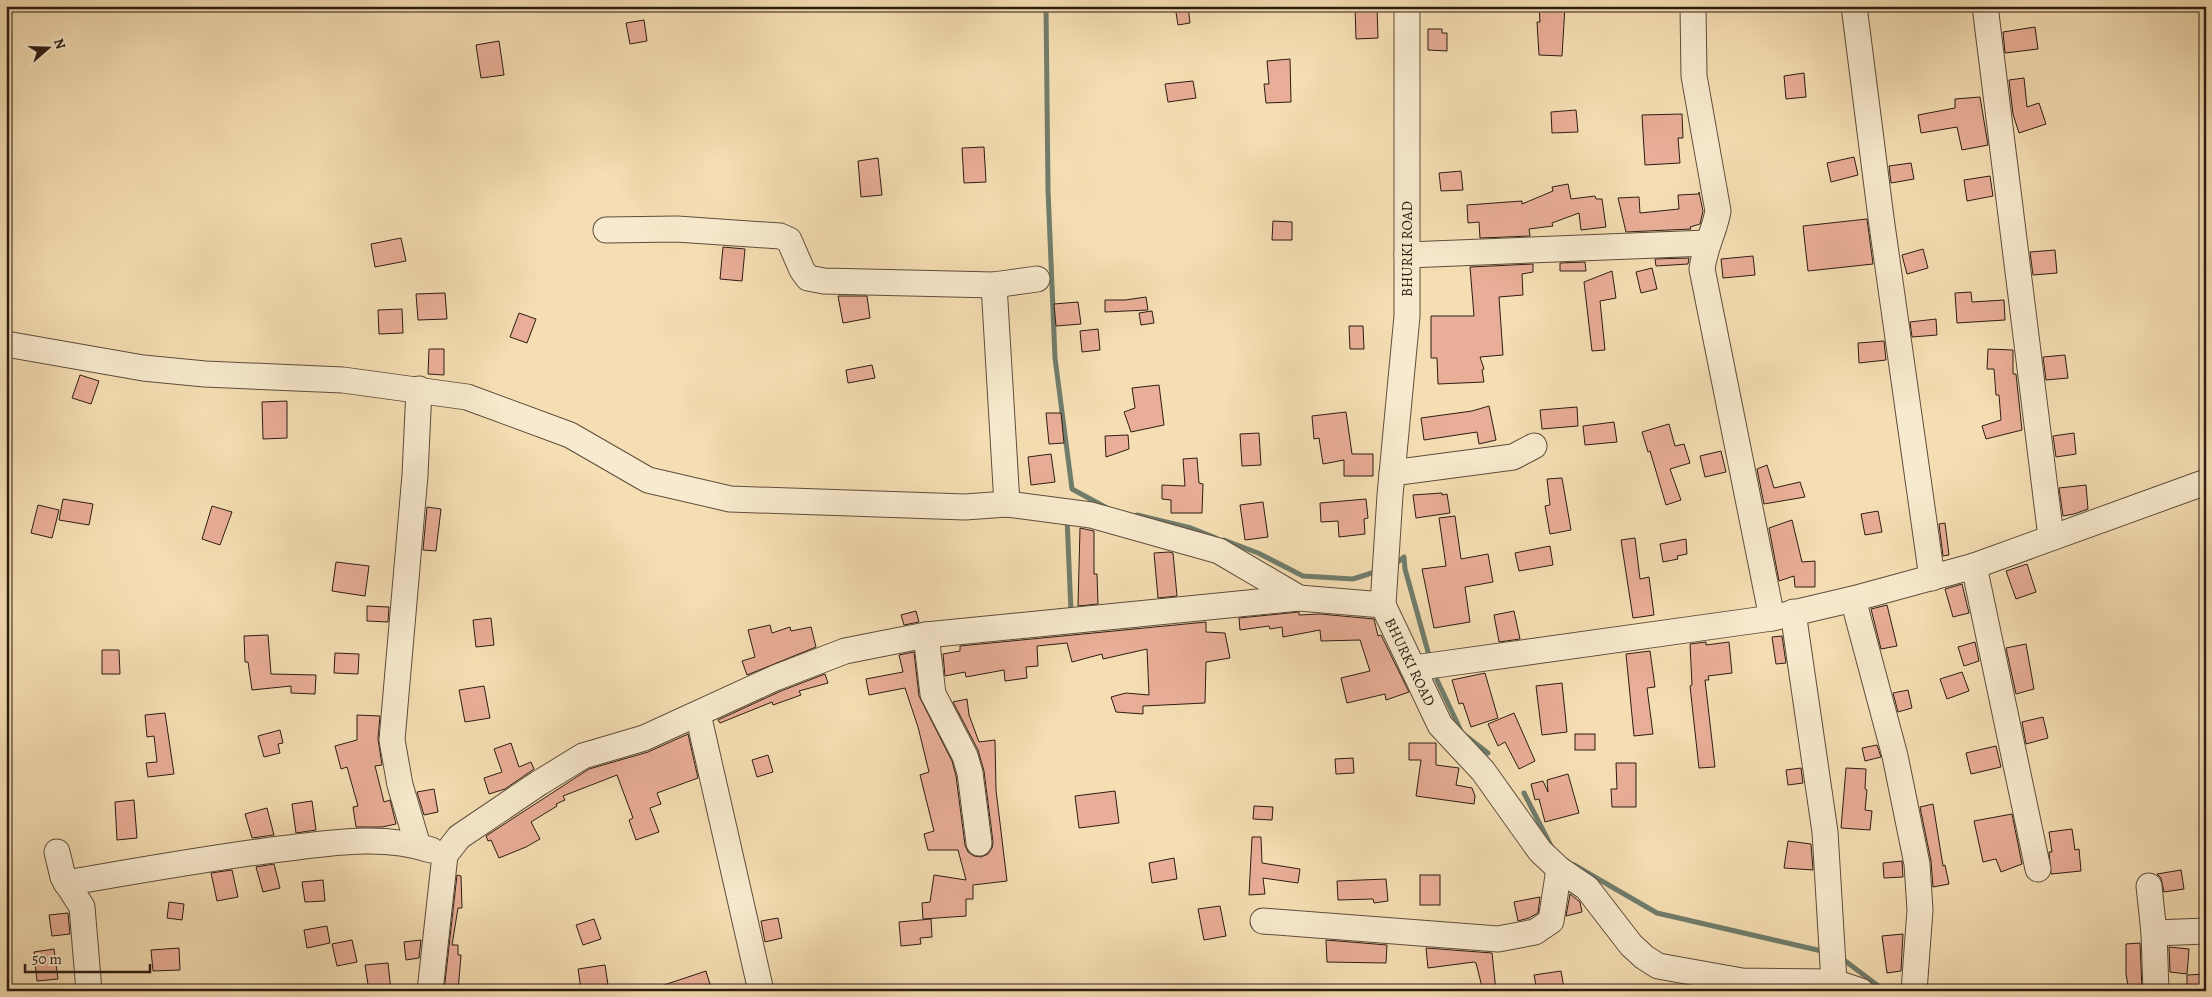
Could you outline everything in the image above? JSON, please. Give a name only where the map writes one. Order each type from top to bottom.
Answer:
[{"type":"street","name":"BHURKI ROAD","points":[[1407,6],[1407,316],[1392,473],[1384,596],[1440,725],[1483,771],[1540,851],[1559,869],[1587,888],[1631,945],[1658,966],[1742,982],[1834,982],[1861,991]]},
{"type":"street","points":[[1694,6],[1694,76],[1718,211],[1716,224],[1706,243],[1702,270],[1783,615],[1825,832],[1834,982]]},
{"type":"street","points":[[1854,6],[1881,218],[1932,578]]},
{"type":"street","points":[[1985,6],[2051,537]]},
{"type":"street","points":[[606,230],[677,229],[780,236],[789,240],[802,270],[808,278],[824,282],[994,285],[1037,279]]},
{"type":"street","points":[[1407,255],[1706,243]]},
{"type":"street","points":[[994,285],[1007,504]]},
{"type":"street","points":[[6,344],[143,368],[205,374],[343,380],[467,397],[570,435],[648,480],[730,499],[965,507],[1007,504],[1091,515],[1219,551],[1300,598]]},
{"type":"street","points":[[418,846],[400,785],[392,740],[415,475],[419,389]]},
{"type":"street","points":[[1392,473],[1513,457],[1534,446]]},
{"type":"street","points":[[1414,668],[1783,615],[1853,599],[1974,566],[2206,482]]},
{"type":"street","points":[[1974,566],[2038,868]]},
{"type":"street","points":[[430,991],[445,855],[459,837],[582,756],[644,738],[775,678],[845,651],[926,635],[1300,598],[1384,596]]},
{"type":"street","points":[[1853,599],[1895,756],[1917,864],[1920,910],[1914,991]]},
{"type":"street","points":[[926,635],[934,694],[965,756],[970,773],[978,843]]},
{"type":"street","points":[[698,714],[760,991]]},
{"type":"street","points":[[66,883],[246,854],[360,840],[418,846],[445,855]]},
{"type":"street","points":[[58,852],[60,866],[66,883],[78,898],[82,907],[89,991]]},
{"type":"street","points":[[1262,922],[1498,939],[1535,932],[1551,921],[1559,869]]},
{"type":"street","points":[[2149,886],[2154,933],[2156,991]]},
{"type":"street","points":[[2154,933],[2206,930]]},
{"type":"building","points":[[1175,6],[1188,6],[1190,23],[1178,25]]},
{"type":"building","points":[[1355,6],[1377,6],[1378,38],[1356,39]]},
{"type":"building","points":[[1539,6],[1565,6],[1562,56],[1539,55],[1537,22],[1540,22]]},
{"type":"building","points":[[644,20],[647,41],[630,44],[626,23]]},
{"type":"building","points":[[2035,27],[2038,49],[2005,53],[2003,32]]},
{"type":"building","points":[[1428,29],[1442,29],[1442,33],[1447,33],[1447,51],[1428,50]]},
{"type":"building","points":[[499,41],[504,75],[481,78],[476,45]]},
{"type":"building","points":[[1290,59],[1291,102],[1266,103],[1264,84],[1269,84],[1267,61]]},
{"type":"building","points":[[1804,73],[1806,97],[1786,99],[1784,76]]},
{"type":"building","points":[[2024,78],[2027,107],[2039,103],[2046,124],[2019,133],[2013,114],[2009,80]]},
{"type":"building","points":[[1193,81],[1196,98],[1168,102],[1165,84]]},
{"type":"building","points":[[1980,97],[1988,145],[1962,150],[1957,127],[1921,133],[1918,115],[1955,108],[1955,99]]},
{"type":"building","points":[[1576,110],[1578,132],[1552,133],[1551,112]]},
{"type":"building","points":[[1682,114],[1683,138],[1678,138],[1680,163],[1645,165],[1642,115]]},
{"type":"building","points":[[984,147],[986,182],[964,183],[962,148]]},
{"type":"building","points":[[1854,157],[1858,175],[1831,182],[1827,163]]},
{"type":"building","points":[[878,158],[882,195],[861,197],[858,161]]},
{"type":"building","points":[[1911,163],[1914,179],[1891,183],[1889,166]]},
{"type":"building","points":[[1461,171],[1463,190],[1441,191],[1439,173]]},
{"type":"building","points":[[1990,176],[1993,196],[1967,201],[1964,180]]},
{"type":"building","points":[[1568,184],[1571,199],[1595,196],[1596,199],[1602,199],[1606,227],[1581,230],[1579,213],[1552,223],[1553,226],[1529,229],[1530,236],[1480,238],[1479,222],[1468,223],[1467,205],[1522,201],[1522,204],[1553,191],[1552,187]]},
{"type":"building","points":[[1699,192],[1703,211],[1700,224],[1690,227],[1691,229],[1626,232],[1618,198],[1639,197],[1640,213],[1679,209],[1678,195],[1699,194]]},
{"type":"building","points":[[1867,219],[1873,264],[1808,271],[1803,226]]},
{"type":"building","points":[[1273,221],[1292,222],[1292,240],[1272,240]]},
{"type":"building","points":[[401,238],[406,261],[375,267],[371,244]]},
{"type":"building","points":[[723,247],[745,249],[742,281],[720,279]]},
{"type":"building","points":[[1923,249],[1928,268],[1907,274],[1902,255]]},
{"type":"building","points":[[2055,250],[2057,273],[2033,275],[2030,252]]},
{"type":"building","points":[[1753,256],[1755,275],[1723,278],[1721,259]]},
{"type":"building","points":[[1689,258],[1688,264],[1656,266],[1655,259]]},
{"type":"building","points":[[1585,262],[1586,271],[1560,271],[1560,263]]},
{"type":"building","points":[[1533,264],[1533,272],[1522,274],[1523,295],[1499,297],[1503,355],[1480,357],[1484,369],[1482,370],[1484,382],[1438,384],[1437,358],[1431,358],[1431,316],[1474,316],[1470,267]]},
{"type":"building","points":[[1652,268],[1657,289],[1641,293],[1636,272]]},
{"type":"building","points":[[1612,271],[1616,298],[1600,301],[1605,350],[1592,351],[1584,282]]},
{"type":"building","points":[[1971,292],[1972,302],[2004,300],[2005,320],[1957,323],[1955,293]]},
{"type":"building","points":[[445,293],[447,319],[418,320],[416,294]]},
{"type":"building","points":[[838,296],[867,296],[870,318],[843,323]]},
{"type":"building","points":[[1146,297],[1148,310],[1105,312],[1105,300]]},
{"type":"building","points":[[1078,302],[1081,324],[1056,326],[1054,304]]},
{"type":"building","points":[[402,309],[403,333],[379,334],[378,310]]},
{"type":"building","points":[[1152,311],[1154,323],[1141,325],[1139,313]]},
{"type":"building","points":[[519,313],[536,319],[527,343],[510,337]]},
{"type":"building","points":[[1936,319],[1937,335],[1912,337],[1910,322]]},
{"type":"building","points":[[1349,326],[1363,326],[1364,349],[1350,349]]},
{"type":"building","points":[[1098,329],[1100,350],[1082,352],[1080,331]]},
{"type":"building","points":[[1884,341],[1886,360],[1859,363],[1858,343]]},
{"type":"building","points":[[429,349],[444,349],[444,375],[428,374]]},
{"type":"building","points":[[1988,349],[2013,350],[2013,374],[2016,374],[2022,430],[1986,439],[1982,426],[2001,420],[1999,395],[1996,395],[1994,369],[1987,369]]},
{"type":"building","points":[[2065,355],[2068,378],[2046,380],[2043,357]]},
{"type":"building","points":[[872,365],[875,378],[848,383],[846,370]]},
{"type":"building","points":[[80,375],[99,381],[91,404],[72,398]]},
{"type":"building","points":[[1159,385],[1164,425],[1131,432],[1124,412],[1135,408],[1132,388]]},
{"type":"building","points":[[287,401],[287,438],[263,439],[262,402]]},
{"type":"building","points":[[1489,406],[1496,440],[1479,444],[1477,432],[1424,440],[1421,418],[1472,411]]},
{"type":"building","points":[[1577,407],[1578,426],[1542,429],[1540,410]]},
{"type":"building","points":[[1346,412],[1352,454],[1373,454],[1373,476],[1344,476],[1344,460],[1323,464],[1319,438],[1314,439],[1312,416]]},
{"type":"building","points":[[1046,413],[1061,413],[1064,443],[1049,444]]},
{"type":"building","points":[[1614,422],[1617,442],[1585,445],[1583,426]]},
{"type":"building","points":[[1669,424],[1675,446],[1684,444],[1690,463],[1670,469],[1681,500],[1666,505],[1650,451],[1648,452],[1642,432]]},
{"type":"building","points":[[1259,433],[1261,465],[1242,466],[1240,434]]},
{"type":"building","points":[[2074,433],[2076,454],[2056,457],[2053,436]]},
{"type":"building","points":[[1128,435],[1129,449],[1106,457],[1105,436]]},
{"type":"building","points":[[1721,451],[1726,472],[1705,477],[1700,456]]},
{"type":"building","points":[[1051,454],[1055,482],[1031,485],[1028,457]]},
{"type":"building","points":[[1197,458],[1199,483],[1203,484],[1202,513],[1171,513],[1171,500],[1162,499],[1162,485],[1185,486],[1183,459]]},
{"type":"building","points":[[1767,465],[1774,488],[1800,482],[1805,497],[1764,504],[1757,469]]},
{"type":"building","points":[[1562,478],[1571,530],[1550,534],[1545,506],[1550,505],[1547,479]]},
{"type":"building","points":[[2086,485],[2088,509],[2063,516],[2059,488]]},
{"type":"building","points":[[1442,493],[1442,495],[1447,494],[1450,513],[1416,518],[1413,495]]},
{"type":"building","points":[[63,499],[93,504],[89,525],[59,520]]},
{"type":"building","points":[[1366,499],[1368,518],[1364,519],[1365,534],[1339,537],[1338,521],[1321,522],[1320,503]]},
{"type":"building","points":[[1263,502],[1268,537],[1245,540],[1240,505]]},
{"type":"building","points":[[38,505],[59,510],[52,538],[31,533]]},
{"type":"building","points":[[212,506],[232,512],[220,545],[202,539]]},
{"type":"building","points":[[427,507],[441,509],[436,551],[423,550]]},
{"type":"building","points":[[1878,511],[1882,532],[1865,535],[1861,514]]},
{"type":"building","points":[[1455,516],[1461,559],[1488,554],[1493,582],[1465,587],[1470,622],[1434,628],[1422,569],[1446,566],[1439,518]]},
{"type":"building","points":[[1792,520],[1802,562],[1815,561],[1815,587],[1795,587],[1794,576],[1779,581],[1769,528]]},
{"type":"building","points":[[1945,523],[1949,555],[1943,556],[1939,524]]},
{"type":"building","points":[[1080,528],[1094,531],[1094,574],[1097,574],[1098,604],[1078,606]]},
{"type":"building","points":[[1635,538],[1640,579],[1649,577],[1654,615],[1633,618],[1621,540]]},
{"type":"building","points":[[1686,539],[1687,554],[1677,556],[1678,559],[1663,562],[1660,544]]},
{"type":"building","points":[[1550,546],[1553,565],[1519,571],[1515,553]]},
{"type":"building","points":[[1154,553],[1173,553],[1177,596],[1158,598]]},
{"type":"building","points":[[336,562],[369,566],[365,596],[332,591]]},
{"type":"building","points":[[2027,564],[2036,592],[2016,599],[2006,571]]},
{"type":"building","points":[[1962,584],[1969,613],[1953,617],[1945,589]]},
{"type":"building","points":[[1887,605],[1897,646],[1881,649],[1871,609]]},
{"type":"building","points":[[367,606],[389,607],[388,622],[367,621]]},
{"type":"building","points":[[916,611],[919,622],[904,625],[901,615]]},
{"type":"building","points":[[1514,611],[1520,639],[1499,642],[1494,615]]},
{"type":"building","points":[[1299,612],[1299,615],[1320,614],[1374,619],[1378,636],[1381,635],[1409,692],[1386,700],[1385,694],[1347,703],[1341,678],[1370,671],[1360,640],[1321,641],[1320,630],[1283,637],[1282,627],[1270,629],[1269,626],[1240,630],[1239,618]]},
{"type":"building","points":[[491,618],[494,645],[476,647],[473,620]]},
{"type":"building","points":[[1206,622],[1206,632],[1225,633],[1230,658],[1206,662],[1205,703],[1143,706],[1143,714],[1116,712],[1111,697],[1126,693],[1149,695],[1147,649],[1103,659],[1102,654],[1072,662],[1067,643],[1037,646],[1038,666],[1026,667],[1027,678],[1005,681],[1004,670],[966,677],[965,672],[945,676],[943,654],[960,651],[960,646]]},
{"type":"building","points":[[770,625],[772,633],[790,627],[791,631],[811,627],[816,647],[747,675],[742,661],[755,657],[748,630]]},
{"type":"building","points":[[268,635],[271,674],[316,675],[315,694],[291,693],[291,686],[252,690],[248,662],[245,662],[244,636]]},
{"type":"building","points":[[1782,636],[1786,663],[1776,664],[1772,637]]},
{"type":"building","points":[[1706,642],[1706,645],[1729,642],[1732,673],[1708,676],[1709,680],[1705,680],[1715,767],[1699,768],[1690,686],[1692,685],[1690,644]]},
{"type":"building","points":[[1975,642],[1979,661],[1964,666],[1958,647]]},
{"type":"building","points":[[2026,644],[2034,689],[2016,694],[2006,648]]},
{"type":"building","points":[[102,650],[119,650],[120,674],[102,674]]},
{"type":"building","points":[[1650,651],[1655,687],[1647,688],[1653,734],[1634,736],[1626,654]]},
{"type":"building","points":[[914,652],[919,696],[952,761],[956,776],[965,845],[968,852],[974,856],[981,857],[988,854],[993,842],[984,771],[978,750],[953,702],[967,699],[969,715],[979,742],[995,740],[996,790],[1007,881],[973,885],[973,899],[966,899],[966,916],[923,919],[922,903],[930,902],[934,875],[966,880],[958,850],[928,850],[924,834],[934,831],[920,775],[929,772],[918,727],[905,688],[869,695],[866,679],[903,672],[899,655]]},
{"type":"building","points":[[335,653],[359,654],[358,674],[334,673]]},
{"type":"building","points":[[1962,672],[1969,691],[1947,699],[1940,679]]},
{"type":"building","points":[[1485,673],[1498,718],[1471,727],[1463,703],[1459,704],[1452,680]]},
{"type":"building","points":[[825,674],[828,683],[799,691],[801,695],[773,705],[772,702],[720,723],[718,720],[781,691]]},
{"type":"building","points":[[1562,683],[1567,732],[1542,735],[1536,686]]},
{"type":"building","points":[[484,686],[490,718],[465,722],[459,690]]},
{"type":"building","points":[[1908,690],[1912,708],[1898,712],[1893,693]]},
{"type":"building","points":[[165,713],[174,774],[148,777],[146,763],[157,762],[154,736],[147,737],[145,715]]},
{"type":"building","points":[[1514,713],[1535,761],[1519,769],[1505,742],[1498,746],[1488,724]]},
{"type":"building","points":[[357,715],[380,716],[378,739],[382,765],[375,766],[384,802],[390,800],[396,824],[382,827],[356,827],[353,807],[358,806],[347,767],[341,769],[335,746],[357,740]]},
{"type":"building","points":[[2043,717],[2048,738],[2026,744],[2022,722]]},
{"type":"building","points":[[280,730],[283,743],[278,744],[280,753],[264,757],[258,736]]},
{"type":"building","points":[[688,734],[698,778],[657,793],[661,804],[650,808],[659,832],[636,840],[629,820],[633,818],[617,775],[563,796],[565,800],[556,804],[557,806],[531,822],[540,839],[526,847],[499,858],[491,840],[488,841],[486,836],[589,769],[648,752]]},
{"type":"building","points":[[1575,734],[1595,734],[1595,750],[1575,750]]},
{"type":"building","points":[[511,743],[519,767],[531,762],[534,769],[505,789],[489,794],[484,778],[502,772],[494,749]]},
{"type":"building","points":[[1409,743],[1436,743],[1436,765],[1459,768],[1456,785],[1472,788],[1475,796],[1474,804],[1416,796],[1421,760],[1409,760]]},
{"type":"building","points":[[1877,745],[1881,757],[1865,761],[1862,748]]},
{"type":"building","points":[[1996,746],[2001,767],[1971,774],[1966,753]]},
{"type":"building","points":[[768,755],[773,772],[757,777],[752,760]]},
{"type":"building","points":[[1353,758],[1354,773],[1336,774],[1335,759]]},
{"type":"building","points":[[1616,763],[1636,763],[1636,807],[1612,807],[1611,789],[1617,789]]},
{"type":"building","points":[[1801,768],[1803,783],[1788,785],[1786,770]]},
{"type":"building","points":[[1846,768],[1866,769],[1865,789],[1867,790],[1865,810],[1872,811],[1870,830],[1841,828]]},
{"type":"building","points":[[1568,774],[1579,813],[1545,822],[1539,799],[1535,800],[1531,784],[1543,781],[1548,792],[1547,780]]},
{"type":"building","points":[[434,789],[438,812],[424,815],[417,792]]},
{"type":"building","points":[[1115,791],[1119,823],[1079,828],[1075,796]]},
{"type":"building","points":[[134,800],[137,838],[117,840],[115,802]]},
{"type":"building","points":[[312,801],[316,830],[296,833],[292,804]]},
{"type":"building","points":[[1933,804],[1943,866],[1945,865],[1949,884],[1933,887],[1931,861],[1920,807]]},
{"type":"building","points":[[1254,806],[1273,807],[1272,820],[1253,819]]},
{"type":"building","points":[[267,808],[274,835],[252,838],[245,814]]},
{"type":"building","points":[[2012,814],[2022,864],[2001,872],[1996,859],[1983,862],[1974,821]]},
{"type":"building","points":[[2072,829],[2075,850],[2079,849],[2081,871],[2051,874],[2049,852],[2052,852],[2049,832]]},
{"type":"building","points":[[1252,837],[1261,837],[1262,863],[1300,869],[1298,883],[1263,878],[1265,894],[1249,895]]},
{"type":"building","points":[[1788,841],[1811,844],[1813,870],[1784,868]]},
{"type":"building","points":[[1174,858],[1177,879],[1152,883],[1149,863]]},
{"type":"building","points":[[1902,861],[1903,877],[1884,878],[1883,863]]},
{"type":"building","points":[[274,864],[280,888],[263,892],[256,867]]},
{"type":"building","points":[[232,870],[238,897],[217,901],[211,873]]},
{"type":"building","points":[[2181,870],[2184,889],[2164,892],[2161,878],[2157,874]]},
{"type":"building","points":[[457,875],[461,876],[462,908],[458,908],[452,945],[458,945],[458,955],[461,955],[458,991],[444,991]]},
{"type":"building","points":[[1420,875],[1440,875],[1440,905],[1420,905]]},
{"type":"building","points":[[1386,879],[1388,901],[1374,903],[1373,899],[1338,900],[1337,881]]},
{"type":"building","points":[[323,880],[325,901],[305,902],[302,882]]},
{"type":"building","points":[[1570,894],[1580,902],[1582,912],[1566,916]]},
{"type":"building","points":[[1540,897],[1538,913],[1518,921],[1514,902]]},
{"type":"building","points":[[169,902],[184,904],[182,920],[167,918]]},
{"type":"building","points":[[1220,906],[1226,936],[1204,940],[1198,909]]},
{"type":"building","points":[[68,913],[70,934],[52,936],[49,915]]},
{"type":"building","points":[[778,918],[782,938],[765,942],[761,921]]},
{"type":"building","points":[[594,919],[601,939],[583,945],[576,925]]},
{"type":"building","points":[[931,919],[932,937],[920,938],[921,944],[901,946],[899,922]]},
{"type":"building","points":[[327,926],[330,943],[307,948],[304,930]]},
{"type":"building","points":[[1903,934],[1901,971],[1887,973],[1882,936]]},
{"type":"building","points":[[352,940],[357,962],[337,966],[332,944]]},
{"type":"building","points":[[421,940],[419,958],[406,960],[404,942]]},
{"type":"building","points":[[1326,940],[1387,945],[1386,963],[1327,962]]},
{"type":"building","points":[[2140,943],[2142,991],[2129,991],[2126,974],[2126,944]]},
{"type":"building","points":[[2169,947],[2189,949],[2187,974],[2170,972]]},
{"type":"building","points":[[179,948],[180,970],[153,971],[151,950]]},
{"type":"building","points":[[1426,948],[1492,953],[1496,991],[1483,991],[1476,963],[1474,962],[1428,968]]},
{"type":"building","points":[[54,949],[58,979],[37,981],[34,952]]},
{"type":"building","points":[[388,963],[391,991],[369,991],[365,965]]},
{"type":"building","points":[[605,965],[608,985],[581,989],[578,969]]},
{"type":"building","points":[[706,971],[712,991],[655,991],[655,988]]},
{"type":"building","points":[[1561,971],[1564,988],[1537,991],[1534,975]]},
{"type":"building","points":[[2206,974],[2206,991],[2187,991],[2187,975]]},
{"type":"waterway","points":[[1046,6],[1048,190],[1055,358],[1072,489],[1107,508]]},
{"type":"waterway","points":[[1137,515],[1191,528],[1216,538]]},
{"type":"waterway","points":[[1067,518],[1071,612]]},
{"type":"waterway","points":[[1224,540],[1258,553],[1303,576],[1353,579],[1378,571]]},
{"type":"waterway","points":[[1394,565],[1404,557],[1405,569],[1430,659]]},
{"type":"waterway","points":[[1437,680],[1462,733],[1488,753]]},
{"type":"waterway","points":[[1524,793],[1551,846]]},
{"type":"waterway","points":[[1574,865],[1657,913],[1826,952]]},
{"type":"waterway","points":[[1840,957],[1885,991]]}]
